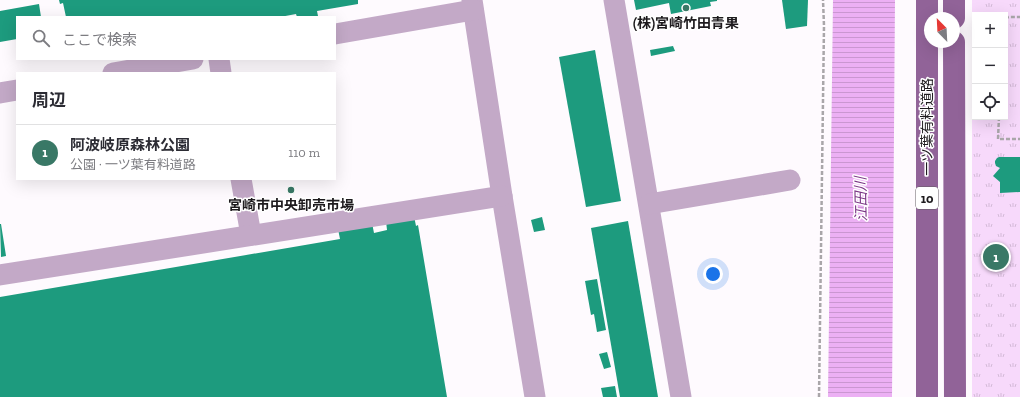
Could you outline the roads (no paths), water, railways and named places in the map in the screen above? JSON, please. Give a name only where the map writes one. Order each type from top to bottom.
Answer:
[{"type":"main road","name":"一ツ葉有料道路","points":[[927,0],[927,397]]},
{"type":"main road","points":[[954,0],[954,12]]},
{"type":"main road","name":"一ツ葉有料道路","points":[[954,48],[955,397]]},
{"type":"street","points":[[614,0],[681,397]]},
{"type":"street","points":[[336,34],[472,5],[535,397]]},
{"type":"street","points":[[119,72],[187,60]]},
{"type":"street","points":[[219,60],[221,72]]},
{"type":"street","points":[[0,93],[16,90]]},
{"type":"street","points":[[241,180],[251,235]]},
{"type":"street","points":[[649,204],[790,180]]},
{"type":"street","points":[[0,275],[502,196]]},
{"type":"water","name":"江田川","points":[[833,0],[895,0],[892,397],[828,397]]},
{"type":"place","name":"(株)宮崎竹田青果","points":[[686,8]]},
{"type":"place","name":"宮崎市中央卸売市場","points":[[291,190]]},
{"type":"place","name":"阿波岐原森林公園","points":[[996,257]]}]
